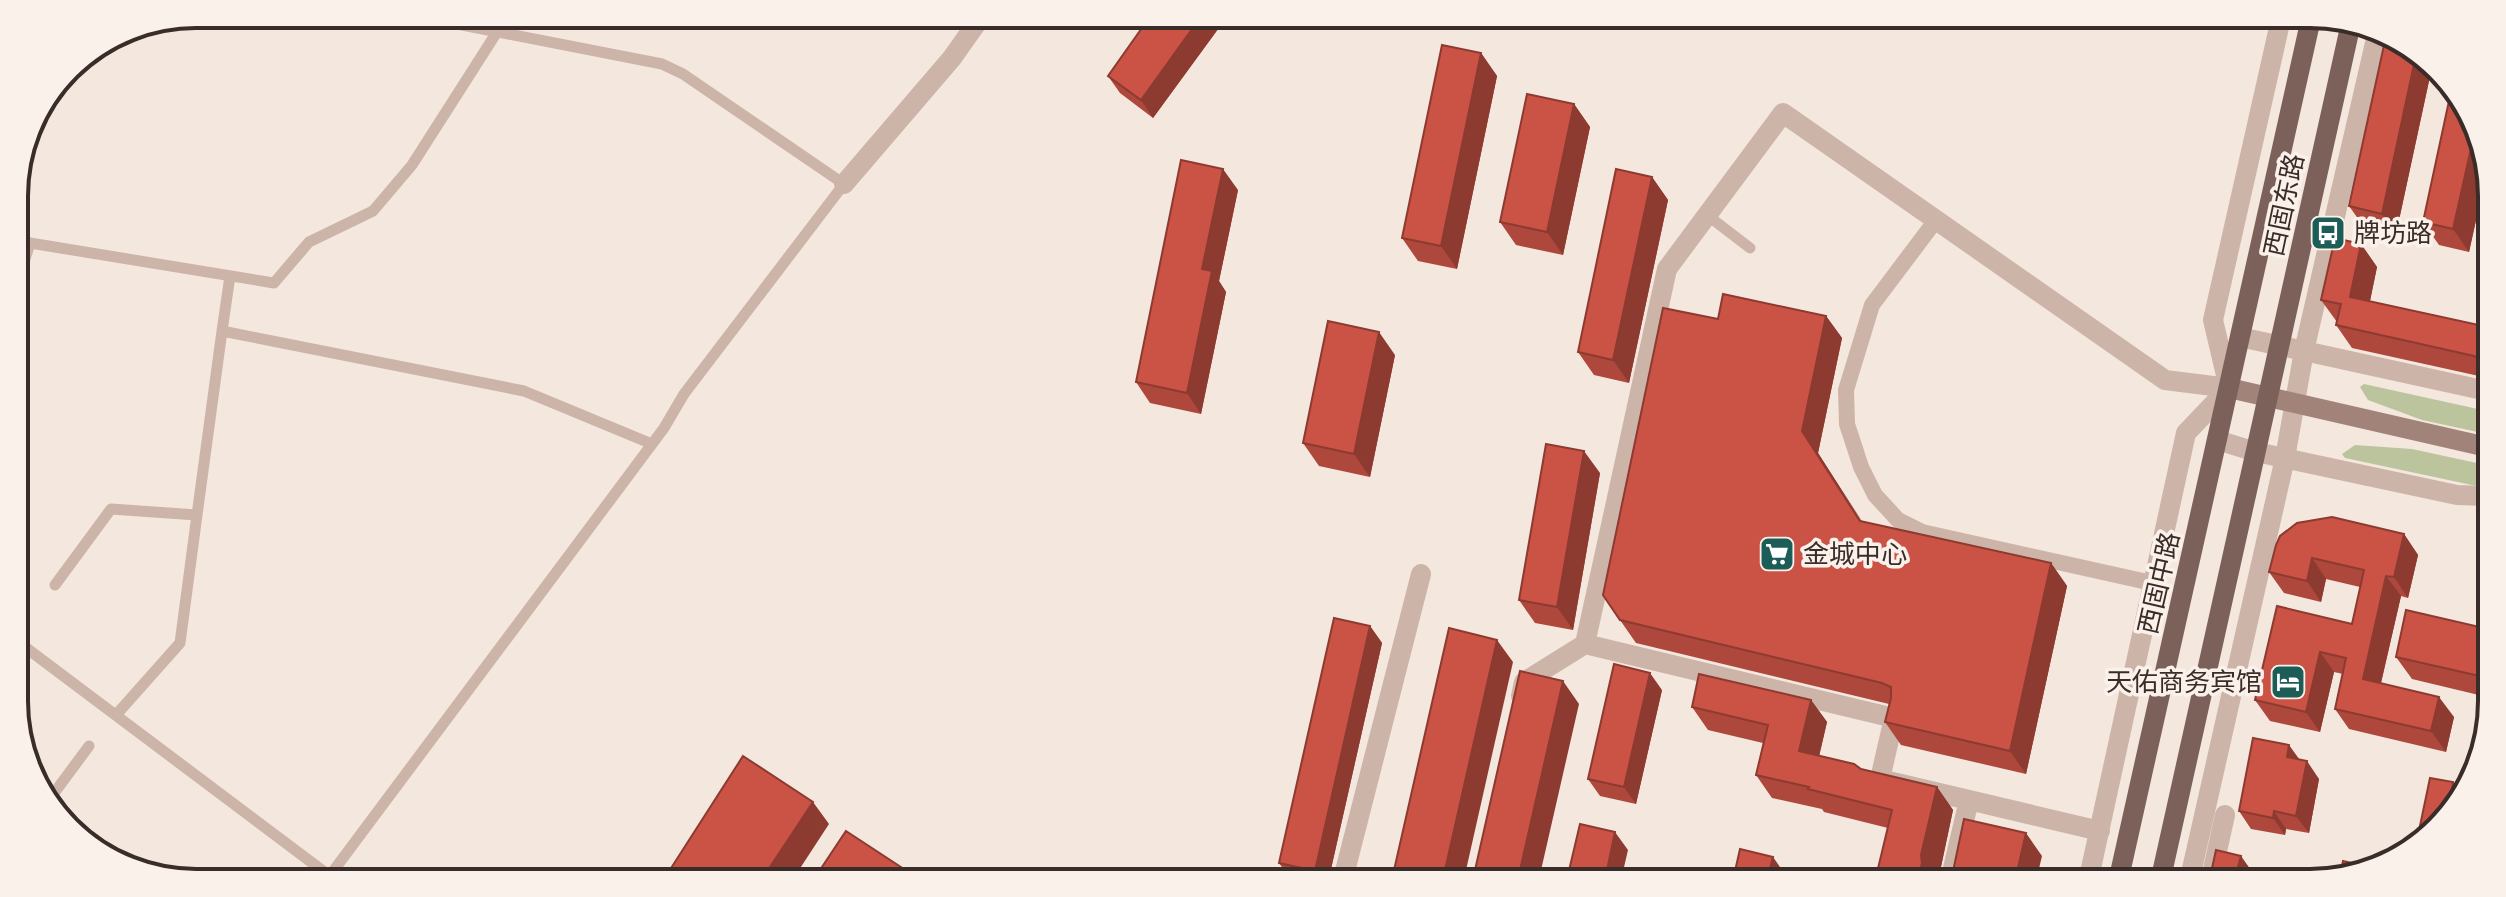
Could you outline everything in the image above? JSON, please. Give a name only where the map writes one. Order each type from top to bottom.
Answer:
[{"type":"main road","name":"西固东路","points":[[2229,388],[2309,28]]},
{"type":"main road","name":"西固东路","points":[[2269,398],[2349,33]]},
{"type":"main road","points":[[2229,388],[2478,445]]},
{"type":"main road","name":"西固中路","points":[[2121,869],[2229,388]]},
{"type":"main road","points":[[2163,869],[2269,398]]},
{"type":"street","points":[[844,184],[952,58],[973,28]]},
{"type":"street","points":[[2229,388],[2213,320],[2279,28]]},
{"type":"street","points":[[2192,869],[2285,458],[2304,351],[2375,42]]},
{"type":"street","points":[[1585,644],[1667,269],[1783,113],[2165,380],[2229,388]]},
{"type":"street","points":[[1936,220],[1872,305],[1846,390],[1847,424],[1861,467],[1875,495],[1898,520],[1922,532],[2152,583]]},
{"type":"street","points":[[2240,337],[2478,389]]},
{"type":"street","points":[[2091,869],[2186,433],[2229,388]]},
{"type":"street","points":[[2217,440],[2256,452],[2457,495],[2478,496]]},
{"type":"street","points":[[1346,869],[1421,574]]},
{"type":"street","points":[[1517,713],[1524,682],[1585,644],[1894,718],[1880,779],[2100,831]]},
{"type":"street","points":[[1953,869],[1969,800]]},
{"type":"street","points":[[2214,869],[2225,815]]},
{"type":"lane","points":[[333,869],[652,444],[684,394],[844,184],[683,74],[662,64],[477,28]]},
{"type":"lane","points":[[28,249],[30,243],[274,283],[309,242],[373,211],[412,165],[497,32]]},
{"type":"lane","points":[[1707,215],[1750,248]]},
{"type":"lane","points":[[116,715],[180,643],[230,276]]},
{"type":"lane","points":[[222,331],[524,391],[652,444]]},
{"type":"lane","points":[[55,585],[111,509],[197,515]]},
{"type":"lane","points":[[28,649],[322,869]]},
{"type":"lane","points":[[55,792],[89,746]]},
{"type":"green space","points":[[2364,384],[2478,409],[2478,432],[2422,420],[2368,400],[2360,387]]},
{"type":"green space","points":[[2355,445],[2412,449],[2478,463],[2478,486],[2345,458],[2342,454]]},
{"type":"building","points":[[1142,28],[1193,28],[1141,100],[1108,76]]},
{"type":"building","points":[[1442,45],[1481,53],[1441,246],[1402,238]]},
{"type":"building","points":[[2384,45],[2414,65],[2382,214],[2349,206]]},
{"type":"building","points":[[1527,94],[1574,104],[1547,232],[1500,222]]},
{"type":"building","points":[[2449,102],[2471,149],[2453,229],[2423,222]]},
{"type":"building","points":[[1181,160],[1223,169],[1202,269],[1212,271],[1187,393],[1136,382]]},
{"type":"building","points":[[1616,169],[1652,177],[1613,360],[1578,352]]},
{"type":"building","points":[[2335,238],[2361,244],[2350,297],[2478,325],[2478,358],[2336,325],[2341,304],[2321,300]]},
{"type":"building","name":"金城中心","points":[[1723,294],[1826,316],[1802,431],[1860,521],[2051,563],[2010,751],[1885,722],[1891,687],[1882,683],[1620,620],[1603,595],[1663,308],[1718,319]]},
{"type":"building","points":[[1328,321],[1379,332],[1354,454],[1303,443]]},
{"type":"building","points":[[1546,444],[1584,451],[1557,607],[1519,600]]},
{"type":"building","points":[[2332,517],[2404,534],[2394,577],[2386,576],[2363,679],[2439,697],[2431,731],[2335,709],[2346,658],[2320,652],[2306,712],[2255,700],[2277,606],[2352,624],[2364,570],[2312,558],[2307,581],[2269,572],[2280,536],[2297,523]]},
{"type":"building","points":[[2406,610],[2478,627],[2478,676],[2396,657]]},
{"type":"building","points":[[1334,618],[1370,626],[1315,869],[1279,863]]},
{"type":"building","points":[[1449,628],[1497,640],[1445,869],[1394,869]]},
{"type":"building","points":[[1614,664],[1650,673],[1624,787],[1588,779]]},
{"type":"building","points":[[1520,671],[1563,681],[1520,869],[1475,869]]},
{"type":"building","points":[[1699,674],[1811,700],[1799,751],[1937,787],[1920,869],[1878,869],[1892,810],[1756,775],[1768,725],[1692,707]]},
{"type":"building","points":[[2253,738],[2289,745],[2287,757],[2307,761],[2296,816],[2274,811],[2273,818],[2239,811]]},
{"type":"building","points":[[743,756],[813,802],[769,869],[670,869]]},
{"type":"building","points":[[2430,778],[2453,782],[2450,794],[2420,828]]},
{"type":"building","points":[[1964,819],[2026,833],[2018,869],[1954,869]]},
{"type":"building","points":[[1580,824],[1615,832],[1607,869],[1569,869]]},
{"type":"building","points":[[846,831],[904,869],[821,869]]},
{"type":"building","points":[[1740,849],[1773,857],[1770,869],[1735,869]]},
{"type":"building","points":[[2216,850],[2241,856],[2238,869],[2212,869]]},
{"type":"place","name":"牌坊路","points":[[2328,233]]},
{"type":"place","name":"金城中心","points":[[1777,554]]},
{"type":"place","name":"天佑商务宾馆","points":[[2288,682]]}]
